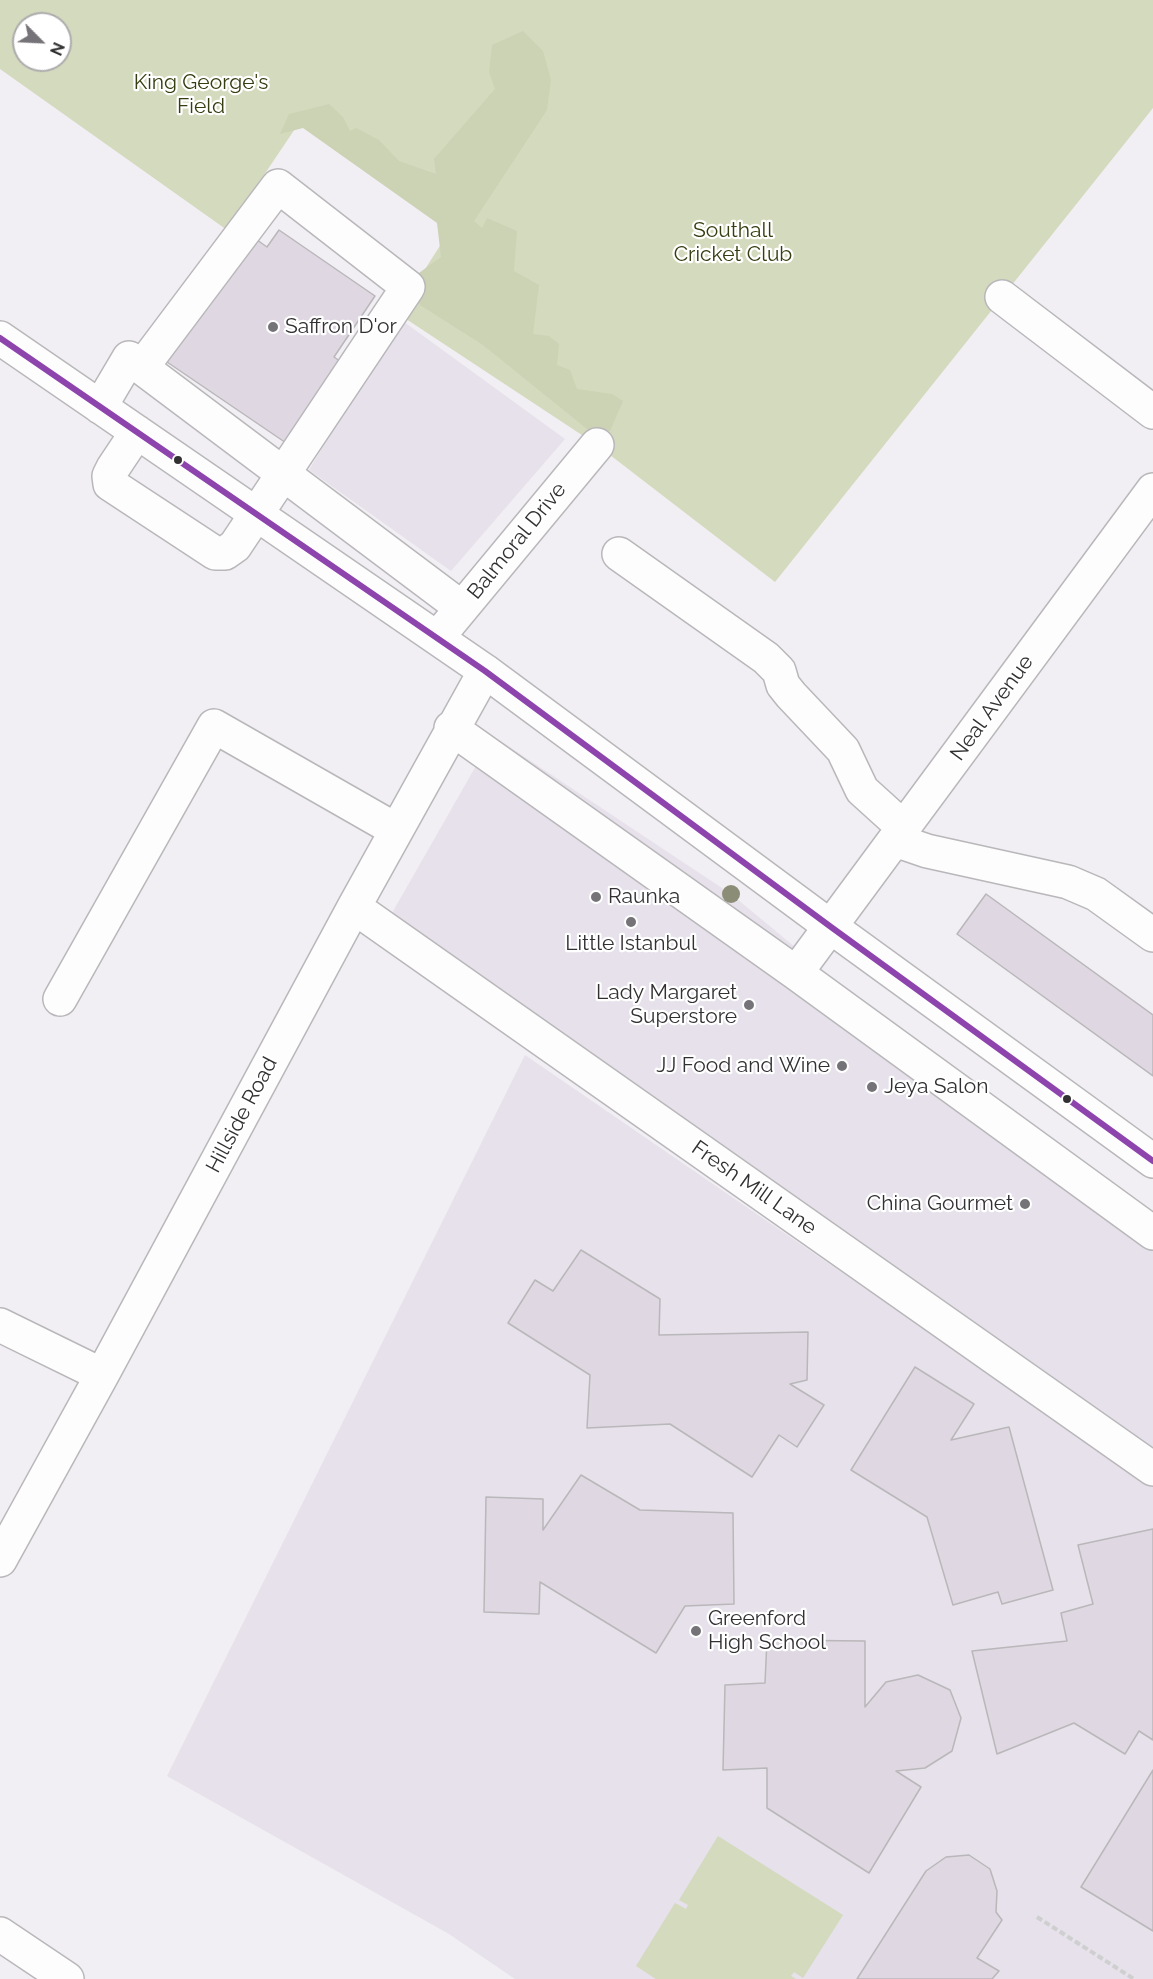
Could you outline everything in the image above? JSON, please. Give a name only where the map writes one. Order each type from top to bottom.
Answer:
[{"type":"street","points":[[137,432],[109,476],[110,484],[215,553],[225,553],[235,546],[408,287],[278,186],[142,367]]},
{"type":"street","points":[[1002,297],[1153,412]]},
{"type":"street","points":[[0,338],[484,671],[1153,1161]]},
{"type":"street","points":[[100,407],[129,358],[462,609]]},
{"type":"street","name":"Balmoral Drive","points":[[438,639],[597,445]]},
{"type":"street","name":"Neal Avenue","points":[[796,973],[1153,490]]},
{"type":"street","points":[[619,555],[757,652],[779,671],[783,685],[843,750],[862,790],[899,834],[927,851],[1068,882],[1096,894],[1153,935]]},
{"type":"street","name":"Hillside Road","points":[[0,1560],[484,671]]},
{"type":"street","points":[[60,999],[214,726],[396,830]]},
{"type":"street","points":[[452,728],[796,973],[1153,1233]]},
{"type":"street","name":"Fresh Mill Lane","points":[[354,907],[1153,1469]]},
{"type":"street","points":[[0,1326],[102,1375]]},
{"type":"street","points":[[0,1934],[68,1979]]},
{"type":"path","points":[[1037,1917],[1134,1979]]},
{"type":"shaded area","points":[[400,319],[565,439],[451,571],[309,470]]},
{"type":"shaded area","points":[[493,736],[731,894],[1153,1244],[1153,1458],[533,1040],[392,913]]},
{"type":"shaded area","name":"Greenford High School","points":[[525,1055],[1153,1486],[1153,1979],[515,1979],[449,1934],[167,1776]]},
{"type":"green space","name":"Southall Cricket Club","points":[[0,0],[1153,0],[1153,108],[775,582],[597,445],[397,313],[549,75],[451,208],[307,111],[227,230],[0,69]]},
{"type":"green space","points":[[523,31],[543,51],[551,80],[547,110],[474,221],[482,228],[487,218],[517,231],[514,271],[539,285],[533,334],[549,336],[559,344],[557,365],[570,370],[577,389],[612,394],[623,401],[610,431],[592,433],[483,345],[420,305],[412,278],[441,257],[437,223],[303,128],[280,134],[289,114],[329,104],[343,117],[350,131],[356,128],[379,140],[399,161],[436,174],[434,159],[495,89],[489,72],[492,45]]},
{"type":"green space","points":[[718,1836],[843,1915],[803,1978],[794,1972],[791,1976],[796,1979],[656,1979],[636,1966],[675,1903],[686,1909],[688,1905],[679,1900]]},
{"type":"building","name":"Saffron D'or","points":[[279,230],[375,296],[334,357],[347,366],[292,447],[167,362],[253,237],[267,247]]},
{"type":"building","points":[[986,894],[1153,1015],[1153,1076],[957,934]]},
{"type":"building","points":[[581,1250],[660,1299],[659,1335],[808,1332],[807,1380],[790,1384],[824,1405],[797,1447],[779,1435],[752,1477],[670,1424],[587,1428],[590,1375],[508,1323],[535,1280],[553,1291]]},
{"type":"building","points":[[915,1367],[974,1404],[951,1440],[1009,1427],[1053,1590],[1002,1604],[998,1592],[953,1605],[927,1517],[851,1470]]},
{"type":"building","points":[[581,1475],[640,1510],[733,1513],[734,1604],[685,1606],[656,1653],[540,1582],[539,1614],[484,1612],[486,1497],[543,1499],[543,1530]]},
{"type":"building","points":[[1153,1529],[1153,1740],[1139,1731],[1125,1754],[1074,1723],[997,1754],[972,1651],[1067,1641],[1061,1613],[1093,1604],[1078,1545]]},
{"type":"building","points":[[767,1640],[865,1641],[865,1707],[886,1682],[918,1675],[950,1690],[961,1718],[952,1751],[925,1768],[896,1771],[921,1787],[869,1873],[767,1808],[767,1768],[723,1770],[725,1685],[765,1683]]},
{"type":"building","points":[[1153,1770],[1153,1931],[1081,1887]]},
{"type":"building","points":[[969,1855],[990,1869],[997,1891],[996,1912],[1002,1920],[977,1958],[999,1971],[992,1979],[857,1979],[926,1871],[946,1857]]},
{"type":"transit line","points":[[0,338],[485,671],[1153,1161]]},
{"type":"place","name":"Saffron D'or","points":[[273,327]]},
{"type":"place","name":"Raunka","points":[[596,897]]},
{"type":"place","name":"Little Istanbul","points":[[631,922]]},
{"type":"place","name":"Lady Margaret Superstore","points":[[749,1005]]},
{"type":"place","name":"JJ Food and Wine","points":[[842,1066]]},
{"type":"place","name":"Jeya Salon","points":[[872,1087]]},
{"type":"place","name":"China Gourmet","points":[[1025,1204]]},
{"type":"place","name":"Greenford High School","points":[[696,1631]]},
{"type":"park label","name":"King George's Field","points":[[201,95]]}]
